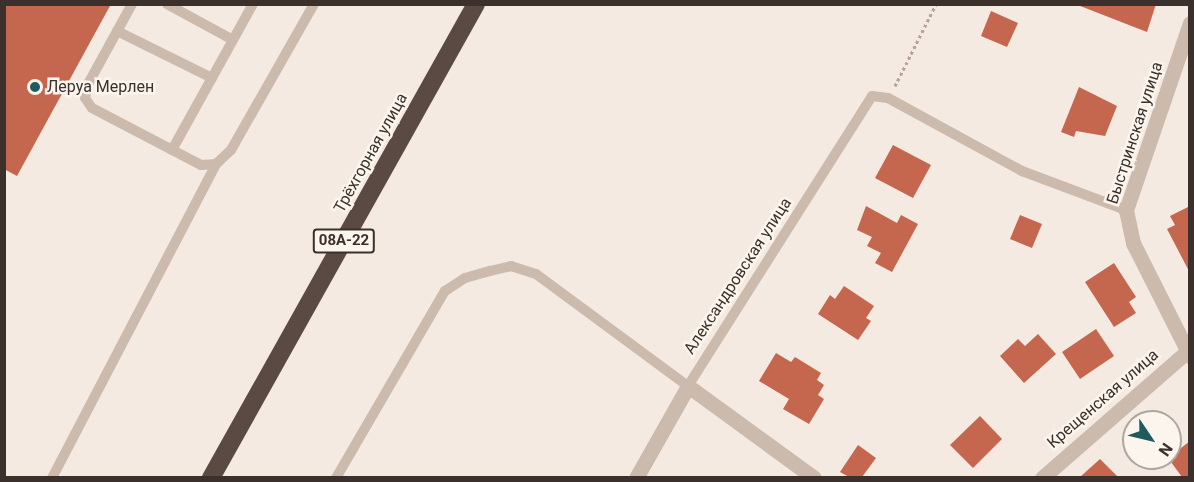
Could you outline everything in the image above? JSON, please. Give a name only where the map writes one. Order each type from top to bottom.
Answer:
[{"type":"highway","name":"Трёхгорная улица","points":[[212,477],[477,4]]},
{"type":"street","name":"Быстринская улица","points":[[1188,352],[1132,243],[1126,210],[1190,23]]},
{"type":"street","name":"Крещенская улица","points":[[1042,477],[1188,352]]},
{"type":"street","name":"Александровская улица","points":[[636,477],[688,386]]},
{"type":"street","points":[[688,386],[814,477]]},
{"type":"lane","points":[[132,4],[88,84],[85,98],[92,108],[201,165],[216,164]]},
{"type":"lane","points":[[167,4],[233,40]]},
{"type":"lane","points":[[172,150],[253,4]]},
{"type":"lane","points":[[52,477],[216,164],[231,150],[314,4]]},
{"type":"lane","points":[[117,31],[212,78]]},
{"type":"lane","name":"Александровская улица","points":[[688,386],[872,96],[888,98]]},
{"type":"lane","points":[[888,98],[1022,171],[1126,210]]},
{"type":"lane","points":[[336,477],[445,291],[490,271],[511,266],[536,274],[688,386]]},
{"type":"path","points":[[888,98],[936,4]]},
{"type":"building","name":"Леруа Мерлен","points":[[4,4],[111,4],[17,176],[4,169]]},
{"type":"building","points":[[1075,4],[1156,4],[1147,32]]},
{"type":"building","points":[[991,11],[1018,23],[1007,47],[981,36]]},
{"type":"building","points":[[1079,87],[1117,106],[1105,136],[1076,131],[1074,137],[1061,132]]},
{"type":"building","points":[[893,145],[931,165],[913,198],[875,178]]},
{"type":"building","points":[[866,206],[897,223],[901,215],[918,224],[892,272],[875,263],[881,253],[867,246],[872,237],[857,230]]},
{"type":"building","points":[[1190,206],[1190,273],[1167,229],[1175,225],[1170,216]]},
{"type":"building","points":[[1020,215],[1042,224],[1032,248],[1010,239]]},
{"type":"building","points":[[1114,263],[1136,297],[1129,302],[1136,313],[1114,327],[1085,282]]},
{"type":"building","points":[[844,286],[874,306],[866,318],[871,321],[858,340],[818,314],[830,295],[835,299]]},
{"type":"building","points":[[1096,329],[1114,356],[1080,379],[1062,352]]},
{"type":"building","points":[[1038,334],[1056,354],[1024,383],[1000,356],[1018,339],[1025,346]]},
{"type":"building","points":[[776,353],[791,362],[795,357],[821,373],[817,380],[824,385],[818,395],[824,399],[809,424],[783,409],[789,399],[759,381]]},
{"type":"building","points":[[980,416],[1002,439],[973,468],[950,445]]},
{"type":"building","points":[[1190,441],[1190,477],[1182,477],[1177,470],[1182,470],[1182,447]]},
{"type":"building","points":[[858,445],[876,458],[862,477],[849,477],[840,472]]},
{"type":"building","points":[[1100,459],[1118,477],[1080,477]]},
{"type":"place","name":"Леруа Мерлен","points":[[35,87]]}]
